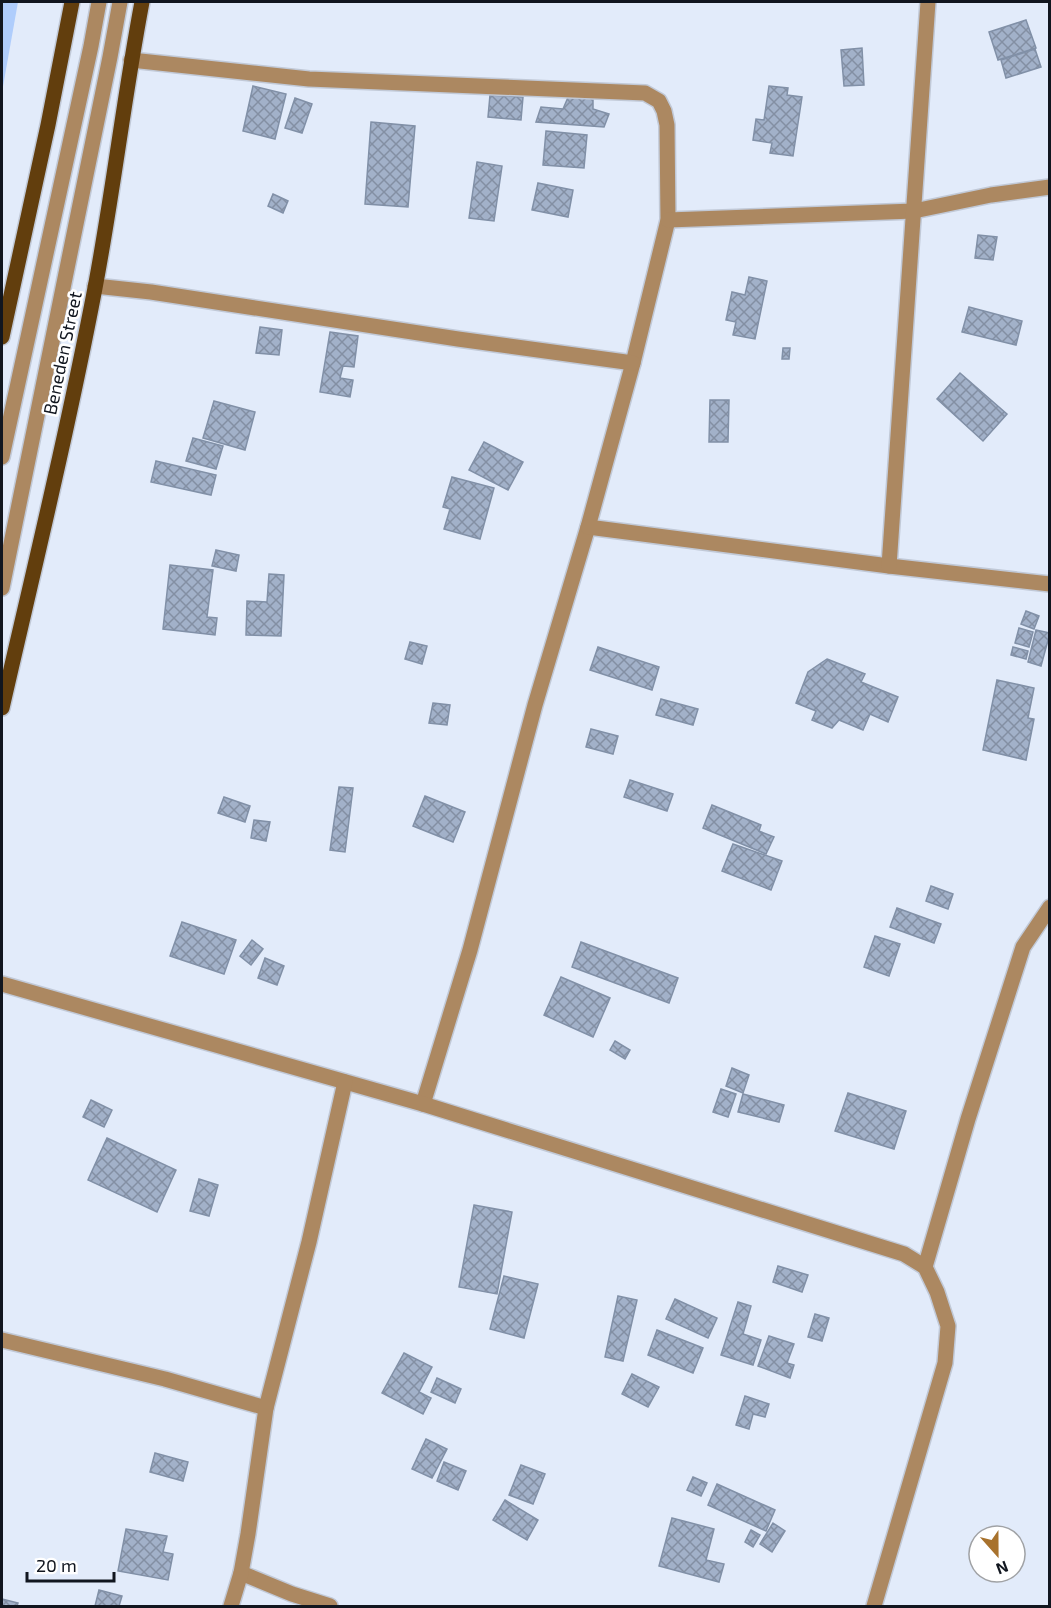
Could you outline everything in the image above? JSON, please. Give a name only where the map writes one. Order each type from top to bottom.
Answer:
[{"type":"main road","points":[[2,338],[72,2]]},
{"type":"main road","name":"Beneden Street","points":[[2,708],[57,471],[95,286],[142,2]]},
{"type":"street","points":[[2,457],[89,58],[99,2]]},
{"type":"street","points":[[2,588],[120,2]]},
{"type":"street","points":[[889,566],[928,2]]},
{"type":"street","points":[[131,60],[309,79],[645,93],[659,101],[664,111],[667,125],[668,220],[633,363],[588,528],[535,705],[470,950],[423,1104]]},
{"type":"street","points":[[668,220],[914,212],[991,195],[1050,187]]},
{"type":"street","points":[[95,286],[151,292],[633,363]]},
{"type":"street","points":[[588,528],[1050,584]]},
{"type":"street","points":[[924,1267],[1023,947],[1049,908]]},
{"type":"street","points":[[2,984],[423,1104],[904,1254],[924,1267],[938,1292],[948,1326],[945,1363],[874,1606]]},
{"type":"street","points":[[231,1606],[241,1573],[266,1408],[309,1242],[345,1082]]},
{"type":"street","points":[[2,1340],[165,1379],[266,1408]]},
{"type":"street","points":[[241,1573],[292,1594],[330,1606]]},
{"type":"shaded area","points":[[2,2],[18,2],[2,92]]},
{"type":"building","points":[[1026,20],[1036,48],[998,60],[989,32]]},
{"type":"building","points":[[862,48],[864,85],[844,86],[841,50]]},
{"type":"building","points":[[1035,49],[1041,67],[1006,78],[1001,60]]},
{"type":"building","points":[[253,86],[286,94],[275,139],[243,131]]},
{"type":"building","points":[[769,86],[788,88],[787,95],[802,97],[793,156],[770,153],[772,143],[753,140],[756,119],[764,120]]},
{"type":"building","points":[[593,94],[593,109],[609,114],[604,127],[536,122],[541,107],[563,109],[569,95]]},
{"type":"building","points":[[490,95],[523,97],[521,120],[488,117]]},
{"type":"building","points":[[295,98],[312,104],[302,133],[285,128]]},
{"type":"building","points":[[371,122],[415,126],[408,207],[365,204]]},
{"type":"building","points":[[546,131],[587,135],[584,168],[543,165]]},
{"type":"building","points":[[477,162],[502,166],[494,221],[469,218]]},
{"type":"building","points":[[538,183],[573,190],[568,217],[532,210]]},
{"type":"building","points":[[273,194],[288,201],[283,213],[268,206]]},
{"type":"building","points":[[978,235],[997,237],[993,260],[975,258]]},
{"type":"building","points":[[749,277],[767,281],[755,339],[733,335],[736,322],[726,320],[732,292],[745,295]]},
{"type":"building","points":[[969,307],[1022,321],[1016,345],[962,332]]},
{"type":"building","points":[[260,327],[282,330],[279,355],[256,353]]},
{"type":"building","points":[[330,332],[358,336],[354,367],[343,366],[340,378],[353,380],[350,397],[320,392]]},
{"type":"building","points":[[783,348],[790,348],[789,359],[782,359]]},
{"type":"building","points":[[960,373],[1007,414],[983,441],[937,399]]},
{"type":"building","points":[[710,400],[729,400],[728,442],[709,442]]},
{"type":"building","points":[[214,401],[255,412],[245,450],[203,438]]},
{"type":"building","points":[[193,438],[223,446],[216,469],[186,461]]},
{"type":"building","points":[[484,442],[523,462],[508,490],[469,470]]},
{"type":"building","points":[[156,461],[216,475],[211,495],[151,482]]},
{"type":"building","points":[[452,477],[494,488],[480,539],[444,529],[450,509],[443,507]]},
{"type":"building","points":[[216,550],[239,555],[236,571],[212,566]]},
{"type":"building","points":[[170,565],[213,570],[207,617],[217,618],[215,635],[163,629]]},
{"type":"building","points":[[269,574],[284,575],[281,636],[246,635],[247,601],[267,602]]},
{"type":"building","points":[[1026,611],[1039,616],[1034,629],[1021,624]]},
{"type":"building","points":[[1019,628],[1033,632],[1029,647],[1015,643]]},
{"type":"building","points":[[1036,630],[1050,633],[1041,666],[1028,662]]},
{"type":"building","points":[[410,642],[427,646],[422,664],[405,659]]},
{"type":"building","points":[[598,647],[659,667],[652,690],[590,670]]},
{"type":"building","points":[[1013,647],[1028,651],[1026,659],[1011,655]]},
{"type":"building","points":[[827,659],[865,674],[861,682],[898,697],[888,722],[870,714],[863,730],[839,720],[832,728],[812,720],[816,711],[796,703],[808,672]]},
{"type":"building","points":[[997,680],[1034,688],[1028,718],[1034,719],[1026,760],[983,750]]},
{"type":"building","points":[[661,699],[698,709],[693,725],[656,715]]},
{"type":"building","points":[[433,703],[450,705],[447,725],[429,723]]},
{"type":"building","points":[[591,729],[618,736],[613,754],[586,747]]},
{"type":"building","points":[[630,780],[673,794],[667,811],[624,797]]},
{"type":"building","points":[[339,787],[353,788],[345,852],[330,850]]},
{"type":"building","points":[[425,796],[465,812],[453,842],[413,826]]},
{"type":"building","points":[[224,797],[250,806],[245,822],[218,813]]},
{"type":"building","points":[[712,805],[761,825],[759,831],[774,837],[766,854],[703,828]]},
{"type":"building","points":[[254,820],[270,822],[266,841],[251,838]]},
{"type":"building","points":[[733,844],[782,861],[771,890],[722,871]]},
{"type":"building","points":[[931,886],[953,894],[948,909],[926,901]]},
{"type":"building","points":[[897,908],[941,924],[934,943],[890,927]]},
{"type":"building","points":[[182,922],[236,940],[224,974],[170,956]]},
{"type":"building","points":[[875,936],[900,944],[889,976],[864,967]]},
{"type":"building","points":[[252,940],[263,949],[251,965],[240,956]]},
{"type":"building","points":[[581,942],[678,978],[669,1003],[572,967]]},
{"type":"building","points":[[265,958],[284,966],[277,985],[258,978]]},
{"type":"building","points":[[561,977],[610,998],[593,1037],[544,1015]]},
{"type":"building","points":[[615,1041],[630,1050],[625,1059],[610,1050]]},
{"type":"building","points":[[732,1068],[749,1075],[743,1093],[726,1086]]},
{"type":"building","points":[[721,1089],[736,1094],[728,1117],[713,1112]]},
{"type":"building","points":[[848,1093],[906,1111],[894,1149],[835,1131]]},
{"type":"building","points":[[743,1094],[784,1105],[779,1122],[738,1112]]},
{"type":"building","points":[[91,1100],[112,1110],[104,1127],[83,1117]]},
{"type":"building","points":[[107,1138],[176,1170],[157,1212],[88,1180]]},
{"type":"building","points":[[199,1179],[218,1185],[209,1216],[190,1211]]},
{"type":"building","points":[[474,1205],[512,1212],[497,1294],[459,1287]]},
{"type":"building","points":[[778,1266],[808,1275],[802,1292],[773,1282]]},
{"type":"building","points":[[504,1276],[538,1284],[524,1338],[490,1329]]},
{"type":"building","points":[[618,1296],[637,1300],[623,1361],[605,1357]]},
{"type":"building","points":[[675,1299],[717,1318],[708,1338],[666,1319]]},
{"type":"building","points":[[738,1302],[751,1306],[743,1334],[761,1340],[753,1365],[721,1355]]},
{"type":"building","points":[[815,1314],[829,1318],[822,1341],[808,1337]]},
{"type":"building","points":[[657,1330],[703,1348],[693,1373],[648,1355]]},
{"type":"building","points":[[769,1336],[794,1344],[787,1363],[794,1365],[790,1378],[758,1366]]},
{"type":"building","points":[[404,1353],[432,1367],[419,1392],[431,1398],[423,1414],[382,1393]]},
{"type":"building","points":[[632,1374],[659,1387],[648,1407],[622,1394]]},
{"type":"building","points":[[437,1378],[461,1389],[455,1403],[431,1392]]},
{"type":"building","points":[[745,1396],[769,1404],[765,1417],[753,1414],[749,1429],[736,1425]]},
{"type":"building","points":[[426,1439],[447,1449],[432,1478],[412,1469]]},
{"type":"building","points":[[155,1453],[188,1462],[183,1481],[150,1472]]},
{"type":"building","points":[[444,1462],[466,1471],[458,1490],[437,1481]]},
{"type":"building","points":[[521,1465],[545,1474],[533,1504],[509,1495]]},
{"type":"building","points":[[693,1477],[707,1483],[701,1496],[687,1490]]},
{"type":"building","points":[[717,1484],[775,1510],[766,1531],[708,1505]]},
{"type":"building","points":[[505,1500],[538,1520],[527,1540],[493,1520]]},
{"type":"building","points":[[672,1518],[714,1529],[706,1560],[724,1564],[719,1582],[659,1566]]},
{"type":"building","points":[[773,1523],[785,1531],[772,1552],[760,1544]]},
{"type":"building","points":[[126,1529],[167,1536],[163,1552],[173,1554],[168,1580],[118,1571]]},
{"type":"building","points":[[751,1530],[760,1535],[753,1547],[745,1542]]},
{"type":"building","points":[[99,1590],[122,1596],[119,1606],[95,1606]]},
{"type":"building","points":[[2,1599],[18,1603],[17,1606],[2,1606]]}]
